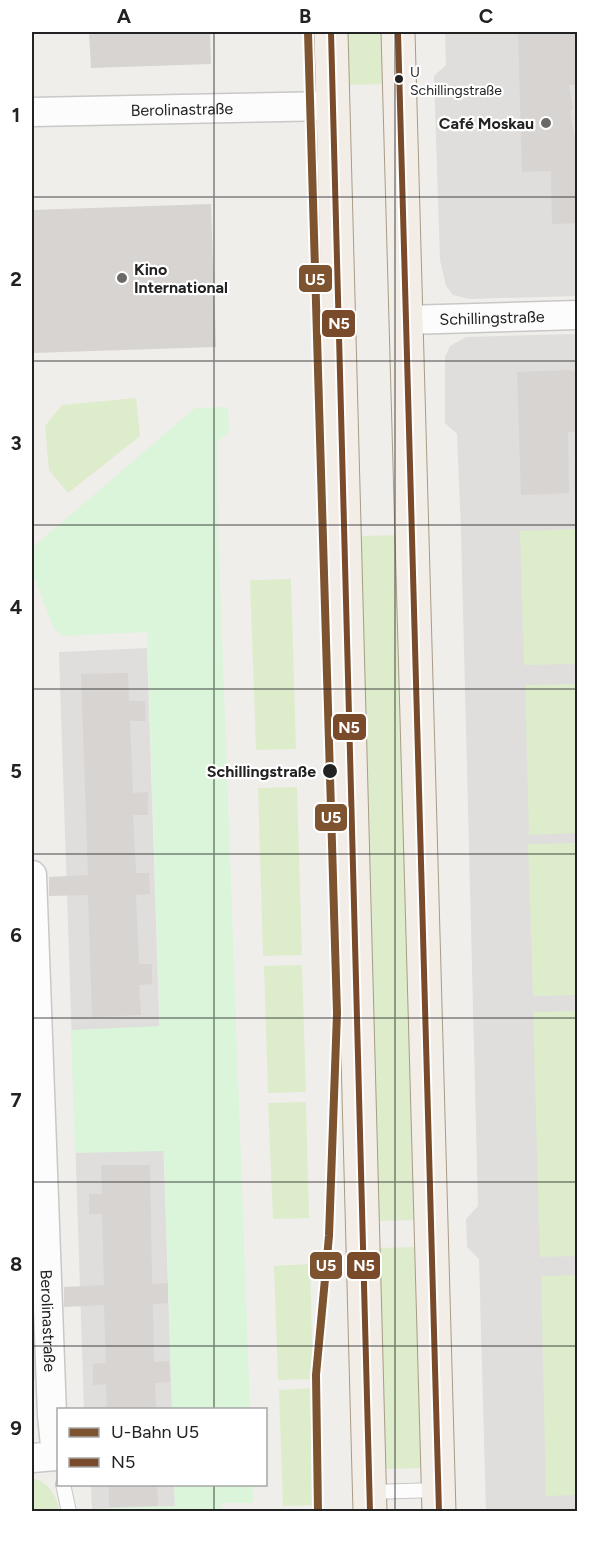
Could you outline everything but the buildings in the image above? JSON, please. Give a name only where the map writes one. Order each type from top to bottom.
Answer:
[{"type":"main road","points":[[331,32],[370,1502]]},
{"type":"main road","points":[[398,32],[439,1501]]},
{"type":"street","name":"Berolinastraße","points":[[32,112],[333,106]]},
{"type":"street","name":"Schillingstraße","points":[[406,320],[578,315]]},
{"type":"street","name":"Berolinastraße","points":[[32,875],[52,1415],[49,1460]]},
{"type":"lane","points":[[63,1486],[69,1512]]},
{"type":"lane","points":[[370,1502],[439,1501]]},
{"type":"shaded area","points":[[445,32],[577,32],[577,296],[469,299],[453,295],[446,286],[440,260],[434,76],[446,65]]},
{"type":"shaded area","points":[[577,334],[577,1511],[486,1511],[479,1259],[467,1247],[466,1219],[478,1206],[461,531],[457,434],[445,423],[445,357],[450,346],[466,337]]},
{"type":"shaded area","points":[[147,648],[172,1408],[84,1408],[59,652]]},
{"type":"shaded area","points":[[32,1282],[40,1282],[43,1380],[32,1380]]},
{"type":"shaded area","points":[[91,1486],[174,1486],[175,1506],[92,1509]]},
{"type":"green space","points":[[347,32],[382,32],[383,84],[348,85]]},
{"type":"green space","points":[[136,398],[140,436],[68,493],[49,470],[45,426],[62,405]]},
{"type":"green space","points":[[228,407],[229,432],[217,442],[218,525],[250,1408],[172,1408],[164,1151],[75,1153],[71,1030],[160,1026],[147,632],[63,636],[54,629],[32,572],[32,548],[195,408]]},
{"type":"green space","points":[[577,529],[577,664],[524,665],[520,531]]},
{"type":"green space","points":[[397,535],[414,1220],[378,1221],[361,536]]},
{"type":"green space","points":[[291,579],[296,749],[256,750],[250,580]]},
{"type":"green space","points":[[577,684],[577,833],[529,835],[525,685]]},
{"type":"green space","points":[[297,787],[302,955],[263,956],[258,788]]},
{"type":"green space","points":[[577,843],[577,995],[533,996],[528,844]]},
{"type":"green space","points":[[302,965],[306,1092],[268,1093],[264,966]]},
{"type":"green space","points":[[577,1011],[577,1256],[540,1257],[533,1012]]},
{"type":"green space","points":[[306,1102],[309,1218],[273,1219],[268,1103]]},
{"type":"green space","points":[[415,1247],[422,1468],[386,1469],[378,1248]]},
{"type":"green space","points":[[310,1264],[313,1379],[278,1380],[274,1266]]},
{"type":"green space","points":[[577,1275],[577,1495],[546,1496],[541,1276]]},
{"type":"green space","points":[[314,1388],[317,1505],[283,1506],[279,1390]]},
{"type":"green space","points":[[32,1478],[42,1482],[51,1490],[59,1511],[32,1511]]},
{"type":"green space","points":[[174,1486],[253,1486],[253,1503],[222,1503],[222,1512],[92,1509],[175,1506]]},
{"type":"metro line","name":"U5","points":[[308,32],[337,1013],[329,1236],[316,1375],[318,1512]]},
{"type":"transit line","name":"N5","points":[[331,32],[370,1512]]},
{"type":"transit line","name":"N5","points":[[398,32],[439,1512]]},
{"type":"place","name":"U Schillingstraße","points":[[399,79]]},
{"type":"place","name":"Café Moskau","points":[[546,123]]},
{"type":"place","name":"Kino International","points":[[122,278]]},
{"type":"place","name":"Schillingstraße","points":[[330,771]]}]
